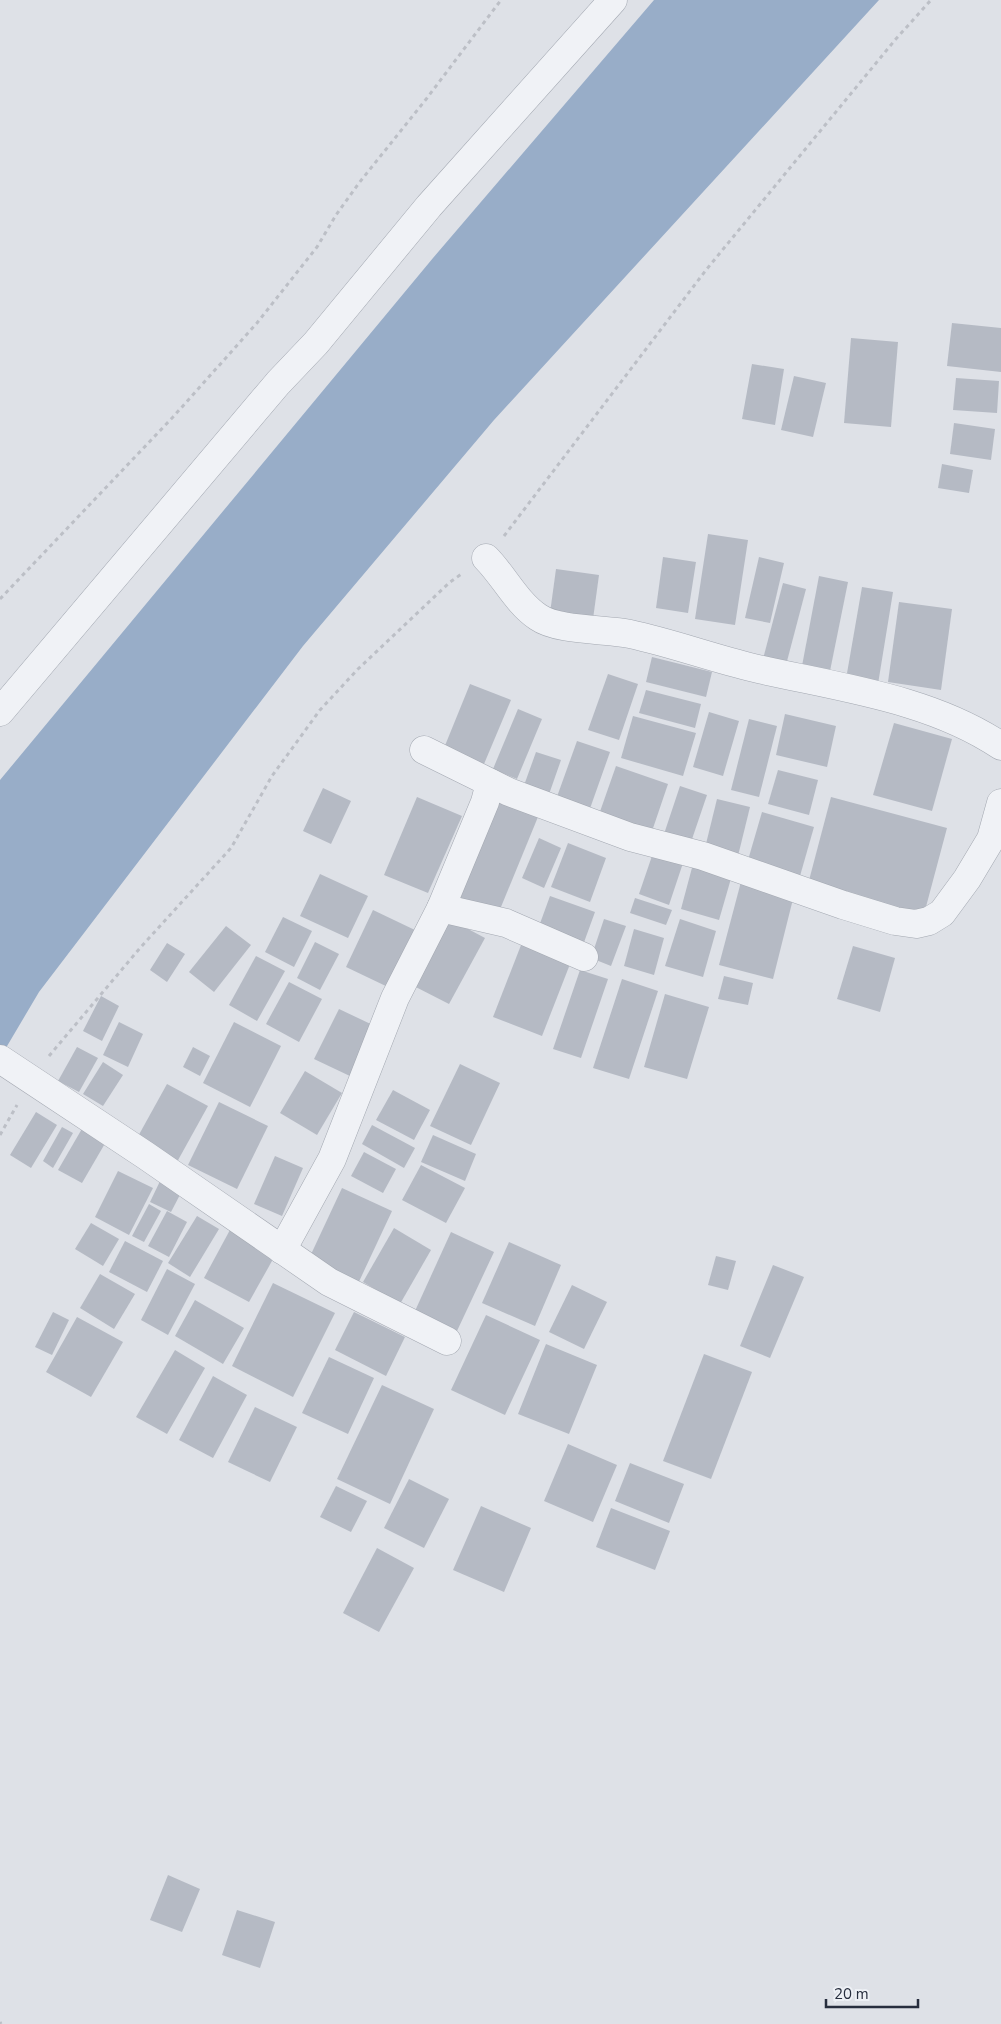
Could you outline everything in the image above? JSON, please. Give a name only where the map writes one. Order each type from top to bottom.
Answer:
[{"type":"street","points":[[0,712],[278,383],[316,343],[429,206],[613,0]]},
{"type":"street","points":[[486,558],[500,572],[520,600],[538,618],[568,627],[630,634],[752,668],[902,703],[948,716],[980,732],[1001,746]]},
{"type":"street","points":[[424,750],[454,763],[490,783],[630,837],[703,856],[843,905],[895,921],[916,924],[929,921],[942,913],[967,879],[991,839],[1001,803]]},
{"type":"street","points":[[282,1250],[332,1159],[395,998],[441,908],[485,802],[490,783]]},
{"type":"street","points":[[441,908],[506,923],[584,957]]},
{"type":"street","points":[[4,1061],[328,1282],[447,1341]]},
{"type":"path","points":[[0,599],[173,417],[257,323],[317,247],[336,215],[359,184],[445,76],[501,0]]},
{"type":"water","points":[[654,0],[879,0],[494,420],[303,646],[39,992],[0,1058],[0,780],[433,258]]},
{"type":"building","points":[[952,323],[1001,328],[1001,372],[947,366]]},
{"type":"building","points":[[851,338],[898,342],[891,427],[844,423]]},
{"type":"building","points":[[752,364],[784,369],[775,425],[742,419]]},
{"type":"building","points":[[794,376],[826,383],[813,437],[781,430]]},
{"type":"building","points":[[956,378],[999,381],[997,413],[953,410]]},
{"type":"building","points":[[954,423],[995,429],[991,460],[950,454]]},
{"type":"building","points":[[942,464],[973,470],[969,493],[938,488]]},
{"type":"building","points":[[708,534],[748,540],[735,625],[695,619]]},
{"type":"building","points":[[663,557],[696,562],[688,613],[656,608]]},
{"type":"building","points":[[759,557],[784,563],[770,623],[745,618]]},
{"type":"building","points":[[556,569],[599,575],[593,619],[550,613]]},
{"type":"building","points":[[819,576],[848,582],[830,671],[802,666]]},
{"type":"building","points":[[783,583],[806,589],[786,665],[763,659]]},
{"type":"building","points":[[862,587],[893,592],[878,684],[846,679]]},
{"type":"building","points":[[899,602],[952,609],[941,690],[888,682]]},
{"type":"building","points":[[652,657],[712,672],[706,697],[646,682]]},
{"type":"building","points":[[608,674],[638,684],[619,740],[588,730]]},
{"type":"building","points":[[470,684],[511,700],[484,764],[444,748]]},
{"type":"building","points":[[646,690],[701,704],[695,728],[639,713]]},
{"type":"building","points":[[518,709],[542,719],[517,779],[493,769]]},
{"type":"building","points":[[709,712],[739,721],[723,776],[693,767]]},
{"type":"building","points":[[785,714],[836,726],[827,767],[776,755]]},
{"type":"building","points":[[633,716],[696,733],[683,776],[621,758]]},
{"type":"building","points":[[749,719],[777,726],[759,797],[731,790]]},
{"type":"building","points":[[894,723],[952,739],[932,811],[873,795]]},
{"type":"building","points":[[577,741],[610,752],[587,817],[554,805]]},
{"type":"building","points":[[536,752],[561,760],[547,800],[522,791]]},
{"type":"building","points":[[616,766],[668,784],[649,840],[596,823]]},
{"type":"building","points":[[778,770],[818,780],[809,815],[768,804]]},
{"type":"building","points":[[680,786],[707,795],[690,845],[663,837]]},
{"type":"building","points":[[323,788],[351,801],[331,844],[303,831]]},
{"type":"building","points":[[499,796],[540,812],[494,924],[453,908]]},
{"type":"building","points":[[417,797],[462,816],[428,893],[384,875]]},
{"type":"building","points":[[831,797],[947,828],[923,918],[807,888]]},
{"type":"building","points":[[717,799],[750,807],[737,860],[704,852]]},
{"type":"building","points":[[762,812],[814,827],[798,883],[746,867]]},
{"type":"building","points":[[539,838],[561,848],[544,888],[522,878]]},
{"type":"building","points":[[568,843],[606,858],[590,902],[551,887]]},
{"type":"building","points":[[653,853],[683,863],[669,905],[639,894]]},
{"type":"building","points":[[693,864],[732,875],[719,920],[681,909]]},
{"type":"building","points":[[320,874],[368,896],[348,938],[300,916]]},
{"type":"building","points":[[742,878],[795,891],[773,979],[719,965]]},
{"type":"building","points":[[550,896],[595,912],[583,945],[538,929]]},
{"type":"building","points":[[635,898],[672,910],[666,925],[630,913]]},
{"type":"building","points":[[373,910],[417,931],[390,988],[346,967]]},
{"type":"building","points":[[440,914],[485,938],[449,1004],[404,981]]},
{"type":"building","points":[[283,917],[312,931],[294,967],[265,952]]},
{"type":"building","points":[[604,919],[626,926],[611,966],[591,958]]},
{"type":"building","points":[[680,919],[716,931],[703,977],[665,966]]},
{"type":"building","points":[[226,926],[251,945],[214,992],[189,972]]},
{"type":"building","points":[[634,929],[664,938],[654,975],[624,966]]},
{"type":"building","points":[[523,940],[572,959],[542,1036],[493,1017]]},
{"type":"building","points":[[315,942],[339,954],[320,990],[297,978]]},
{"type":"building","points":[[167,943],[185,954],[167,982],[150,970]]},
{"type":"building","points":[[853,946],[895,958],[880,1012],[837,999]]},
{"type":"building","points":[[256,956],[285,971],[257,1021],[229,1005]]},
{"type":"building","points":[[580,970],[608,979],[581,1058],[553,1049]]},
{"type":"building","points":[[724,976],[753,983],[748,1005],[718,999]]},
{"type":"building","points":[[622,979],[658,991],[629,1079],[593,1068]]},
{"type":"building","points":[[289,982],[322,999],[299,1042],[266,1024]]},
{"type":"building","points":[[665,994],[709,1007],[687,1079],[644,1067]]},
{"type":"building","points":[[101,996],[119,1006],[102,1041],[83,1031]]},
{"type":"building","points":[[339,1009],[377,1027],[352,1077],[314,1059]]},
{"type":"building","points":[[119,1022],[143,1034],[128,1067],[103,1055]]},
{"type":"building","points":[[234,1022],[281,1046],[250,1107],[203,1083]]},
{"type":"building","points":[[77,1047],[98,1058],[79,1092],[58,1081]]},
{"type":"building","points":[[193,1047],[210,1056],[200,1076],[183,1067]]},
{"type":"building","points":[[103,1062],[123,1075],[103,1106],[83,1094]]},
{"type":"building","points":[[460,1064],[500,1083],[471,1145],[430,1126]]},
{"type":"building","points":[[305,1071],[342,1093],[317,1135],[280,1113]]},
{"type":"building","points":[[167,1084],[208,1106],[177,1162],[136,1140]]},
{"type":"building","points":[[393,1090],[430,1110],[414,1140],[376,1120]]},
{"type":"building","points":[[219,1102],[268,1126],[237,1189],[188,1165]]},
{"type":"building","points":[[36,1112],[57,1125],[31,1168],[10,1155]]},
{"type":"building","points":[[372,1125],[415,1148],[404,1168],[362,1144]]},
{"type":"building","points":[[62,1127],[73,1133],[53,1168],[43,1161]]},
{"type":"building","points":[[83,1127],[107,1140],[82,1183],[58,1170]]},
{"type":"building","points":[[433,1135],[476,1154],[465,1181],[421,1162]]},
{"type":"building","points":[[364,1152],[396,1169],[383,1193],[351,1176]]},
{"type":"building","points":[[275,1156],[303,1168],[282,1216],[254,1204]]},
{"type":"building","points":[[421,1165],[465,1188],[446,1223],[402,1200]]},
{"type":"building","points":[[118,1171],[153,1188],[129,1235],[95,1217]]},
{"type":"building","points":[[162,1177],[184,1187],[171,1212],[150,1202]]},
{"type":"building","points":[[342,1188],[392,1211],[356,1288],[306,1265]]},
{"type":"building","points":[[149,1204],[161,1211],[144,1242],[132,1236]]},
{"type":"building","points":[[167,1211],[187,1222],[169,1257],[148,1246]]},
{"type":"building","points":[[197,1216],[219,1229],[190,1277],[168,1263]]},
{"type":"building","points":[[91,1223],[119,1239],[103,1266],[75,1249]]},
{"type":"building","points":[[231,1228],[277,1252],[249,1302],[204,1278]]},
{"type":"building","points":[[394,1228],[431,1250],[400,1304],[363,1282]]},
{"type":"building","points":[[451,1232],[494,1252],[457,1331],[415,1311]]},
{"type":"building","points":[[125,1241],[163,1261],[147,1292],[109,1272]]},
{"type":"building","points":[[509,1242],[561,1265],[535,1326],[482,1303]]},
{"type":"building","points":[[716,1256],[736,1261],[728,1290],[708,1285]]},
{"type":"building","points":[[773,1265],[804,1277],[770,1358],[740,1346]]},
{"type":"building","points":[[167,1269],[195,1284],[168,1335],[141,1320]]},
{"type":"building","points":[[100,1274],[135,1294],[114,1329],[80,1308]]},
{"type":"building","points":[[273,1283],[335,1313],[293,1397],[232,1366]]},
{"type":"building","points":[[572,1285],[607,1302],[584,1349],[549,1332]]},
{"type":"building","points":[[195,1300],[244,1328],[223,1364],[175,1336]]},
{"type":"building","points":[[53,1312],[69,1320],[52,1355],[35,1347]]},
{"type":"building","points":[[354,1312],[405,1337],[386,1376],[335,1350]]},
{"type":"building","points":[[486,1315],[540,1340],[505,1415],[451,1390]]},
{"type":"building","points":[[77,1317],[123,1342],[91,1397],[46,1372]]},
{"type":"building","points":[[546,1344],[597,1365],[569,1434],[518,1414]]},
{"type":"building","points":[[175,1350],[205,1368],[167,1434],[136,1417]]},
{"type":"building","points":[[704,1354],[752,1372],[711,1479],[663,1461]]},
{"type":"building","points":[[329,1357],[374,1378],[348,1434],[302,1413]]},
{"type":"building","points":[[213,1376],[247,1395],[213,1458],[179,1440]]},
{"type":"building","points":[[382,1385],[434,1409],[390,1504],[337,1479]]},
{"type":"building","points":[[255,1407],[297,1427],[270,1482],[228,1462]]},
{"type":"building","points":[[568,1444],[617,1465],[593,1522],[544,1501]]},
{"type":"building","points":[[630,1463],[684,1484],[669,1523],[615,1501]]},
{"type":"building","points":[[409,1479],[449,1499],[424,1548],[384,1528]]},
{"type":"building","points":[[336,1486],[367,1501],[351,1532],[320,1517]]},
{"type":"building","points":[[481,1506],[531,1528],[504,1592],[453,1570]]},
{"type":"building","points":[[611,1508],[670,1531],[655,1570],[596,1547]]},
{"type":"building","points":[[377,1548],[414,1568],[379,1632],[343,1613]]},
{"type":"building","points":[[168,1875],[200,1889],[182,1932],[150,1920]]},
{"type":"building","points":[[237,1910],[275,1922],[260,1968],[222,1955]]}]
